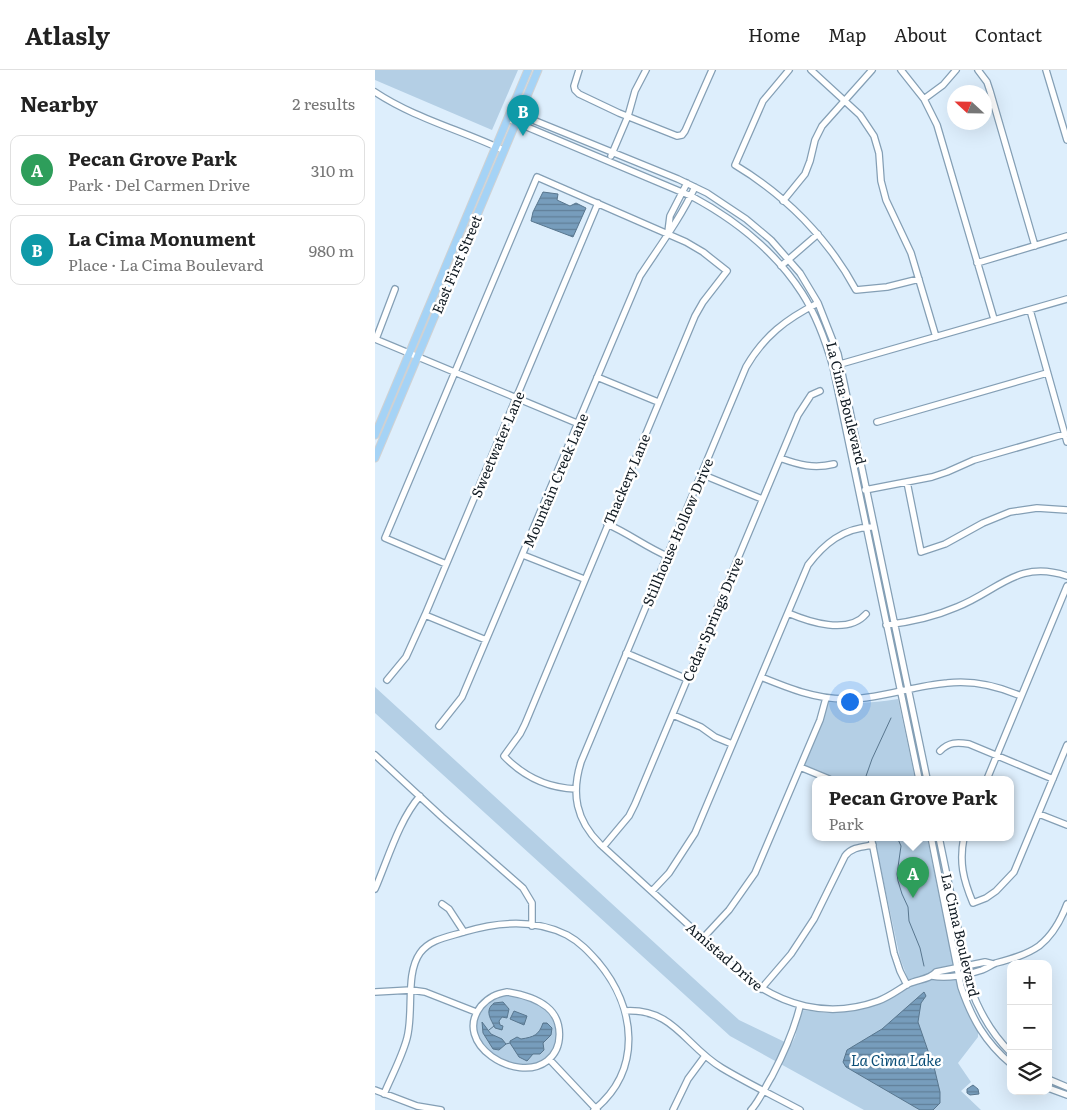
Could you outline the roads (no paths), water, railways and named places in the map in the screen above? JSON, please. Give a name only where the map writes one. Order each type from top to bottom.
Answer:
[{"type":"main road","name":"East First Street","points":[[375,458],[495,146],[528,70]]},
{"type":"main road","name":"East First Street","points":[[375,435],[414,355],[538,70]]},
{"type":"street","points":[[579,70],[574,87],[579,94],[674,136],[681,135],[685,131],[712,70]]},
{"type":"street","points":[[609,160],[628,117],[635,92],[646,70]]},
{"type":"street","points":[[789,70],[763,101],[735,165],[783,200],[819,234],[839,261],[856,290],[885,288],[919,279]]},
{"type":"street","points":[[811,70],[864,119],[874,136],[879,151],[882,183],[886,200],[908,246],[936,337]]},
{"type":"street","points":[[783,200],[805,174],[815,140],[821,128],[872,70]]},
{"type":"street","points":[[901,70],[924,99],[937,125],[994,319]]},
{"type":"street","points":[[924,99],[943,85],[956,70]]},
{"type":"street","points":[[978,70],[987,82],[990,91],[1035,246]]},
{"type":"street","points":[[1046,70],[1067,140]]},
{"type":"street","points":[[375,92],[434,122],[503,150]]},
{"type":"street","name":"La Cima Boulevard","points":[[511,111],[687,183],[707,193],[746,219],[771,240],[800,273],[818,303],[841,364],[926,776]]},
{"type":"street","name":"La Cima Boulevard","points":[[507,119],[609,160],[712,207],[758,242],[781,266],[802,293],[827,347],[833,367],[918,776]]},
{"type":"street","points":[[446,564],[385,538],[537,177],[668,233]]},
{"type":"street","name":"Mountain Creek Lane","points":[[668,233],[670,216],[687,183]]},
{"type":"street","name":"Mountain Creek Lane","points":[[439,726],[462,697],[640,276],[678,221],[695,187]]},
{"type":"street","name":"Sweetwater Lane","points":[[387,680],[406,657],[425,615],[598,203]]},
{"type":"street","name":"Thackery Lane","points":[[576,789],[555,787],[533,779],[520,772],[504,756],[525,724],[695,316],[703,302],[727,271],[703,252],[668,233]]},
{"type":"street","points":[[781,266],[819,234]]},
{"type":"street","points":[[977,263],[1067,236]]},
{"type":"street","points":[[395,289],[375,339],[579,424]]},
{"type":"street","points":[[833,367],[1067,299]]},
{"type":"street","name":"Stillhouse Hollow Drive","points":[[576,789],[577,775],[581,762],[746,366],[756,350],[769,335],[785,322],[818,303]]},
{"type":"street","points":[[1030,310],[1067,442]]},
{"type":"street","points":[[877,422],[1047,373]]},
{"type":"street","points":[[597,377],[658,402]]},
{"type":"street","name":"Cedar Springs Drive","points":[[603,847],[629,816],[803,406],[811,395],[819,391]]},
{"type":"street","points":[[859,491],[932,477],[974,460],[1065,434]]},
{"type":"street","points":[[780,458],[795,464],[815,467],[834,464]]},
{"type":"street","points":[[701,474],[762,499]]},
{"type":"street","points":[[907,482],[921,552],[945,544],[983,523],[1010,512],[1044,508],[1067,510]]},
{"type":"street","points":[[607,524],[667,556]]},
{"type":"street","points":[[651,891],[669,873],[695,833],[808,565],[833,539],[842,534],[867,527],[875,527]]},
{"type":"street","points":[[523,555],[584,579]]},
{"type":"street","points":[[886,626],[926,618],[959,607],[1019,574],[1047,571],[1067,576]]},
{"type":"street","points":[[988,776],[1067,586]]},
{"type":"street","points":[[788,613],[811,622],[835,624],[848,624],[860,621],[866,614]]},
{"type":"street","points":[[425,615],[486,640]]},
{"type":"street","points":[[627,653],[687,679]]},
{"type":"street","points":[[761,677],[798,692],[826,698],[858,699],[947,683],[967,682],[997,688],[1021,696]]},
{"type":"street","points":[[703,938],[729,910],[755,873],[820,720],[826,698]]},
{"type":"street","points":[[673,715],[701,727],[715,737],[733,744]]},
{"type":"street","points":[[941,750],[946,744],[961,743],[1053,779]]},
{"type":"street","points":[[964,841],[961,863],[963,879],[973,902],[986,898],[996,891],[1014,872],[1067,745]]},
{"type":"street","points":[[375,755],[523,888],[532,903],[532,926]]},
{"type":"street","points":[[800,767],[822,776]]},
{"type":"street","name":"Amistad Drive","points":[[576,789],[583,822],[592,836],[603,847],[741,973],[761,989],[800,1006],[821,1009],[857,1007],[879,1001],[907,985],[932,976],[936,972],[958,971],[967,973],[989,967],[993,964]]},
{"type":"street","points":[[375,889],[405,818],[420,796]]},
{"type":"street","points":[[1039,814],[1067,825]]},
{"type":"street","points":[[872,841],[894,954],[907,985]]},
{"type":"street","name":"La Cima Boulevard","points":[[932,841],[958,971],[967,1003],[983,1036],[1007,1060]]},
{"type":"street","name":"La Cima Boulevard","points":[[940,841],[967,973],[976,1003],[991,1030],[1008,1050]]},
{"type":"street","points":[[761,989],[791,954],[814,919],[845,856],[849,851],[857,848],[873,846]]},
{"type":"street","points":[[442,904],[449,909],[464,932]]},
{"type":"street","name":"Amistad Drive","points":[[1018,960],[1049,936],[1058,924],[1067,904]]},
{"type":"street","points":[[384,1094],[407,1037],[412,1007],[411,990],[415,963],[425,947],[435,941],[497,924],[532,926],[558,931],[580,943],[603,968],[615,985],[629,1025],[629,1044],[626,1062],[617,1083],[595,1110],[549,1059]]},
{"type":"street","name":"Amistad Drive","points":[[958,971],[966,966],[985,962],[993,964],[1007,962]]},
{"type":"street","points":[[375,992],[411,990],[437,996],[476,1012]]},
{"type":"street","points":[[507,992],[516,993],[546,1007],[553,1013],[560,1034],[559,1044],[549,1059],[537,1066],[524,1068],[516,1067],[489,1055],[478,1043],[475,1034],[473,1027],[476,1012],[490,998],[507,992]]},
{"type":"street","points":[[751,1110],[793,1034],[800,1006]]},
{"type":"street","points":[[625,1011],[643,1011],[662,1017],[672,1024],[705,1056],[721,1067],[800,1110]]},
{"type":"street","points":[[983,1036],[991,1030]]},
{"type":"street","points":[[673,1110],[688,1079],[705,1056]]},
{"type":"street","points":[[1052,1081],[1067,1087]]},
{"type":"street","points":[[1052,1089],[1067,1095]]},
{"type":"street","points":[[375,1090],[417,1106],[441,1110]]},
{"type":"water","points":[[543,192],[558,194],[557,200],[570,206],[576,203],[586,208],[573,237],[531,221],[533,212]]},
{"type":"water","name":"La Cima Lake","points":[[924,992],[926,996],[921,1003],[918,1022],[935,1071],[940,1092],[940,1103],[933,1110],[920,1110],[846,1067],[843,1062],[847,1050],[882,1029]]},
{"type":"water","points":[[503,1002],[509,1009],[507,1018],[502,1017],[499,1021],[500,1025],[503,1026],[502,1030],[495,1028],[490,1018],[489,1009],[494,1003]]},
{"type":"water","points":[[514,1011],[527,1016],[524,1025],[510,1019]]},
{"type":"water","points":[[482,1022],[491,1034],[502,1039],[506,1044],[499,1050],[493,1049],[483,1033]]},
{"type":"water","points":[[543,1023],[547,1023],[552,1028],[551,1035],[543,1043],[544,1050],[540,1054],[533,1054],[527,1061],[519,1057],[510,1041],[517,1037],[521,1039],[535,1035]]},
{"type":"water","points":[[973,1085],[978,1089],[979,1094],[970,1095],[967,1093],[967,1089]]},
{"type":"waterway","points":[[866,776],[891,718]]},
{"type":"waterway","points":[[899,841],[901,846],[897,874],[898,881],[908,907],[909,921],[920,948],[924,966]]},
{"type":"waterway","points":[[489,1030],[494,1026]]},
{"type":"waterway","points":[[506,1044],[510,1043]]},
{"type":"place","name":"La Cima Monument","points":[[523,136]]},
{"type":"place","name":"Pecan Grove Park","points":[[913,898]]}]
